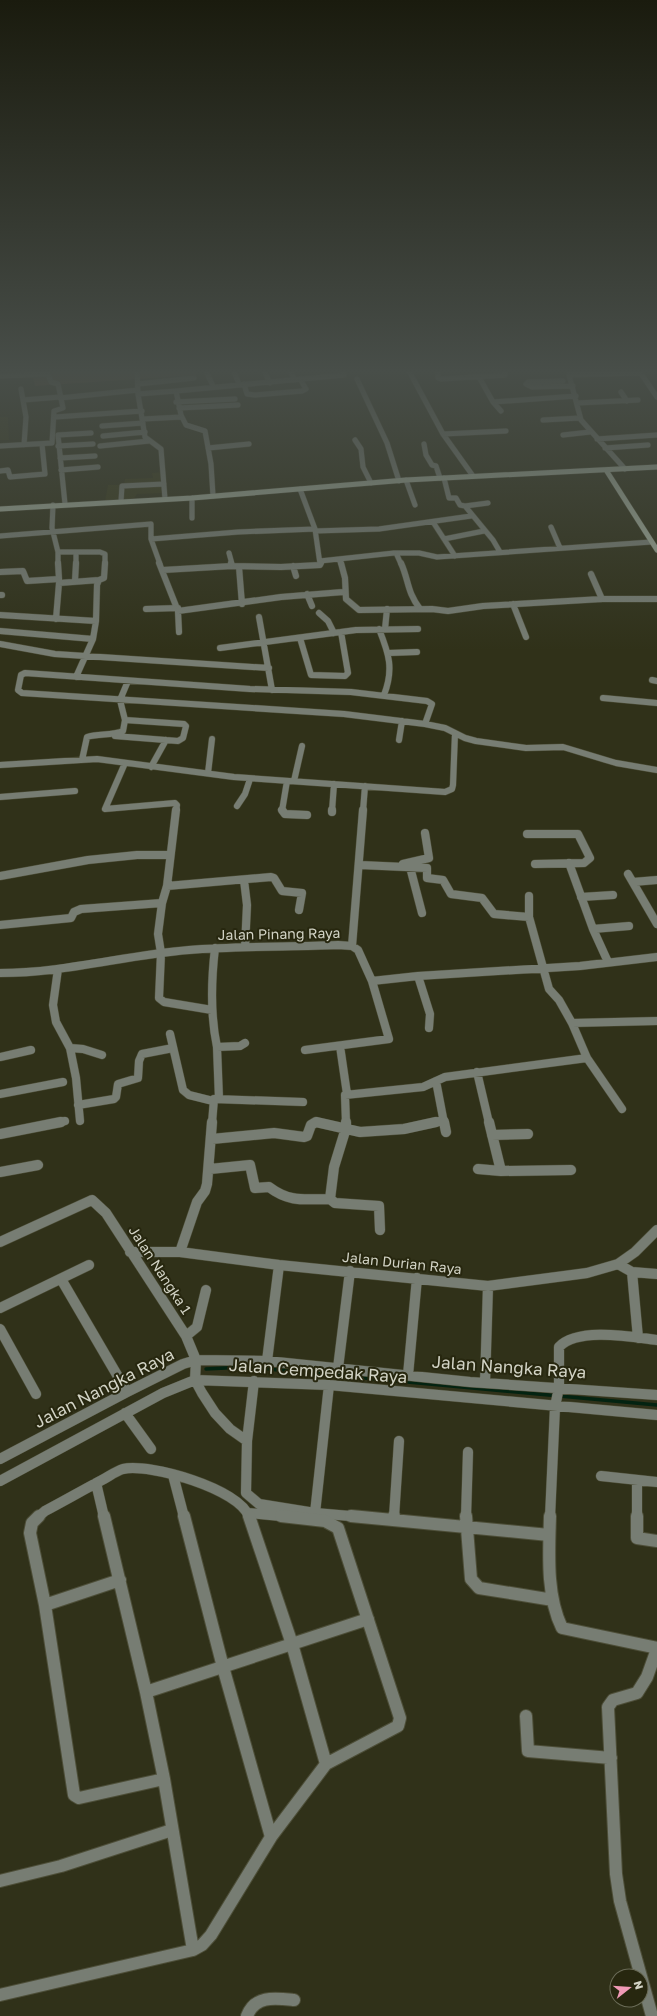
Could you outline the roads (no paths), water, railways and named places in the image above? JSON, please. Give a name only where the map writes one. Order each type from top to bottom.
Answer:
[{"type":"main road","points":[[0,509],[65,504],[192,498],[406,480],[657,467]]},
{"type":"main road","points":[[606,470],[657,550]]},
{"type":"street","points":[[0,471],[8,470],[10,477],[45,474],[44,463]]},
{"type":"street","points":[[60,463],[65,504]]},
{"type":"street","points":[[162,463],[165,499]]},
{"type":"street","points":[[210,463],[213,496]]},
{"type":"street","points":[[363,463],[363,467],[371,483]]},
{"type":"street","points":[[393,463],[399,481]]},
{"type":"street","points":[[431,463],[436,466],[449,498],[456,498],[460,505],[465,506],[488,503]]},
{"type":"street","points":[[464,463],[473,476]]},
{"type":"street","points":[[620,463],[625,468]]},
{"type":"street","points":[[61,470],[98,467]]},
{"type":"street","points":[[406,480],[414,505]]},
{"type":"street","points":[[120,501],[122,486],[164,484]]},
{"type":"street","points":[[300,489],[315,530],[320,563]]},
{"type":"street","points":[[192,498],[192,518]]},
{"type":"street","points":[[0,572],[23,571],[27,581],[58,580],[58,552],[53,532],[53,505]]},
{"type":"street","points":[[465,506],[471,516],[495,542],[500,552]]},
{"type":"street","points":[[151,539],[238,532],[379,529],[471,516]]},
{"type":"street","points":[[433,522],[455,556]]},
{"type":"street","points":[[0,536],[104,529],[111,526],[147,523],[152,526],[151,539],[161,569],[163,570],[178,609],[179,632]]},
{"type":"street","points":[[551,527],[560,548]]},
{"type":"street","points":[[444,539],[484,531]]},
{"type":"street","points":[[163,570],[232,566],[293,566],[396,553],[416,553],[429,557],[455,556],[650,540],[657,538]]},
{"type":"street","points":[[58,552],[103,553],[104,576],[96,585],[96,621],[93,638],[76,677]]},
{"type":"street","points":[[75,581],[76,553]]},
{"type":"street","points":[[229,553],[232,566]]},
{"type":"street","points":[[396,553],[405,572],[411,597],[420,609]]},
{"type":"street","points":[[339,559],[345,577],[343,592],[349,604],[359,610],[448,610],[484,606],[602,599],[657,599]]},
{"type":"street","points":[[293,566],[296,576]]},
{"type":"street","points":[[240,567],[242,604]]},
{"type":"street","points":[[591,574],[602,599]]},
{"type":"street","points":[[56,619],[59,583],[99,580]]},
{"type":"street","points":[[146,609],[178,609],[242,604],[307,594],[343,592]]},
{"type":"street","points":[[307,594],[312,606]]},
{"type":"street","points":[[513,604],[526,637]]},
{"type":"street","points":[[384,695],[391,678],[388,652],[382,629],[387,609]]},
{"type":"street","points":[[300,638],[311,675],[346,676],[348,673],[337,632],[319,613]]},
{"type":"street","points":[[0,614],[96,621]]},
{"type":"street","points":[[259,617],[272,690]]},
{"type":"street","points":[[220,648],[337,632],[382,629],[418,629]]},
{"type":"street","points":[[0,631],[93,638]]},
{"type":"street","points":[[0,644],[55,654],[269,668]]},
{"type":"street","points":[[388,652],[417,652]]},
{"type":"street","points":[[425,724],[431,703],[418,699],[384,695],[335,691],[272,690],[25,673],[21,674],[18,690],[22,693],[344,714],[402,721],[445,728],[470,739],[533,748],[563,747],[616,763],[657,770]]},
{"type":"street","points":[[116,736],[123,731],[125,720],[120,700],[128,681]]},
{"type":"street","points":[[603,698],[657,703]]},
{"type":"street","points":[[82,760],[87,737],[92,735],[181,740],[186,725],[125,720]]},
{"type":"street","points":[[400,740],[402,721]]},
{"type":"street","points":[[0,765],[97,759],[250,779],[449,791],[453,785],[455,733]]},
{"type":"street","points":[[208,773],[212,739]]},
{"type":"street","points":[[151,767],[166,740]]},
{"type":"street","points":[[302,746],[282,811],[285,814],[307,815]]},
{"type":"street","points":[[125,763],[105,809],[176,804],[167,886],[162,902],[158,934],[161,953],[159,998],[164,1002],[212,1010]]},
{"type":"street","points":[[237,806],[250,779]]},
{"type":"street","points":[[332,812],[334,784]]},
{"type":"street","points":[[352,946],[360,865],[365,786]]},
{"type":"street","points":[[0,797],[75,791]]},
{"type":"street","points":[[391,866],[428,858],[425,833]]},
{"type":"street","points":[[527,834],[575,834],[580,836],[590,858],[584,863],[535,864]]},
{"type":"street","points":[[0,876],[59,864],[135,854],[170,855]]},
{"type":"street","points":[[569,863],[593,929],[608,962]]},
{"type":"street","points":[[360,865],[427,868],[427,878],[443,880],[451,894],[482,898],[494,914],[530,918]]},
{"type":"street","points":[[410,867],[422,913]]},
{"type":"street","points":[[628,874],[657,924]]},
{"type":"street","points":[[167,886],[271,877],[274,878],[282,890],[302,893],[299,910]]},
{"type":"street","points":[[244,880],[248,909],[245,947]]},
{"type":"street","points":[[633,882],[657,880]]},
{"type":"street","points":[[581,897],[613,895]]},
{"type":"street","points":[[529,896],[530,918],[542,968],[549,989],[559,1000],[572,1023],[587,1058],[622,1109]]},
{"type":"street","points":[[0,925],[71,918],[74,912],[81,909],[162,902]]},
{"type":"street","points":[[593,929],[629,926]]},
{"type":"street","name":"Jalan Pinang Raya","points":[[0,973],[23,973],[58,969],[161,953],[215,948],[352,946],[358,950],[363,958],[372,981],[389,1039],[340,1046]]},
{"type":"street","points":[[180,1252],[197,1202],[205,1191],[210,1169],[216,1100],[217,1048],[212,1010],[211,986],[215,948]]},
{"type":"street","points":[[372,981],[418,976],[542,968],[657,957]]},
{"type":"street","points":[[58,969],[53,1005],[56,1022],[70,1048],[76,1078],[80,1121]]},
{"type":"street","points":[[418,976],[430,1014],[429,1028]]},
{"type":"street","points":[[572,1023],[657,1021]]},
{"type":"street","points":[[170,1034],[183,1090],[189,1095],[216,1100],[303,1102]]},
{"type":"street","points":[[217,1048],[240,1046],[245,1043]]},
{"type":"street","points":[[305,1050],[340,1046],[347,1094],[344,1097],[346,1128],[334,1167],[330,1199]]},
{"type":"street","points":[[70,1048],[83,1049],[102,1055]]},
{"type":"street","points":[[78,1105],[114,1099],[116,1097],[118,1084],[138,1078],[139,1060],[142,1054],[173,1048]]},
{"type":"street","points":[[0,1057],[31,1050]]},
{"type":"street","points":[[347,1094],[423,1087],[445,1077],[587,1058]]},
{"type":"street","points":[[477,1072],[501,1171]]},
{"type":"street","points":[[436,1081],[446,1132]]},
{"type":"street","points":[[0,1094],[63,1082]]},
{"type":"street","points":[[212,1138],[274,1133],[307,1136],[311,1125],[316,1122],[360,1132],[404,1129],[444,1120]]},
{"type":"street","points":[[0,1134],[65,1121]]},
{"type":"street","points":[[492,1135],[528,1134]]},
{"type":"street","points":[[0,1172],[38,1165]]},
{"type":"street","points":[[210,1169],[250,1165],[255,1188],[269,1187],[281,1196],[291,1199],[330,1199],[335,1203],[379,1206],[380,1230]]},
{"type":"street","points":[[478,1169],[501,1171],[571,1170]]},
{"type":"street","name":"Jalan Nangka 1","points":[[0,1242],[92,1200],[106,1213],[186,1336],[196,1360]]},
{"type":"street","name":"Jalan Durian Raya","points":[[130,1252],[180,1252],[280,1265],[488,1286],[587,1273],[618,1264],[635,1252],[657,1230]]},
{"type":"street","points":[[618,1264],[632,1272],[657,1274]]},
{"type":"street","points":[[0,1308],[89,1265]]},
{"type":"street","points":[[267,1361],[280,1265]]},
{"type":"street","points":[[338,1368],[350,1271]]},
{"type":"street","points":[[632,1272],[638,1338]]},
{"type":"street","points":[[408,1375],[417,1278]]},
{"type":"street","points":[[61,1279],[127,1392]]},
{"type":"street","points":[[485,1383],[488,1286]]},
{"type":"street","points":[[186,1336],[197,1327],[206,1290]]},
{"type":"street","points":[[0,1329],[36,1394]]},
{"type":"street","points":[[652,2016],[620,1901],[614,1841],[608,1707],[612,1700],[637,1693],[647,1677],[657,1648],[562,1628],[557,1623],[553,1600],[549,1535],[555,1407],[559,1387],[560,1343],[565,1340],[601,1336],[657,1340]]},
{"type":"street","points":[[196,1360],[195,1380],[215,1413],[230,1429],[247,1442]]},
{"type":"street","name":"Jalan Nangka Raya","points":[[0,1459],[127,1392],[183,1364],[196,1360],[267,1361],[485,1383],[657,1395]]},
{"type":"street","name":"Jalan Cempedak Raya","points":[[0,1481],[163,1393],[195,1380],[254,1381],[657,1415]]},
{"type":"street","points":[[254,1381],[247,1442],[246,1493],[259,1504],[315,1513],[394,1519],[549,1535]]},
{"type":"street","points":[[315,1513],[329,1388]]},
{"type":"street","points":[[125,1413],[151,1448]]},
{"type":"street","points":[[394,1519],[399,1441]]},
{"type":"street","points":[[468,1452],[466,1527],[471,1579],[479,1588],[553,1600]]},
{"type":"street","points":[[164,1779],[79,1798],[74,1795],[45,1605],[30,1527],[32,1523],[45,1511],[122,1469],[131,1467],[140,1467],[173,1475],[222,1493],[244,1506],[248,1513],[292,1644],[326,1764]]},
{"type":"street","points":[[173,1475],[222,1667],[271,1837]]},
{"type":"street","points":[[601,1476],[657,1482]]},
{"type":"street","points":[[637,1480],[638,1538],[657,1541]]},
{"type":"street","points":[[96,1483],[146,1692],[164,1779],[193,1950]]},
{"type":"street","points":[[0,1996],[193,1950],[202,1945],[211,1935],[271,1837],[326,1764],[398,1726],[400,1718],[338,1528],[325,1521],[248,1513]]},
{"type":"street","points":[[45,1605],[120,1580]]},
{"type":"street","points":[[146,1692],[368,1620]]},
{"type":"street","points":[[526,1716],[528,1751],[611,1758]]},
{"type":"street","points":[[0,1881],[61,1866],[172,1830]]},
{"type":"street","points":[[247,2016],[253,2004],[261,1999],[294,2000]]},
{"type":"waterway","points":[[206,1369],[245,1367],[657,1405]]}]
